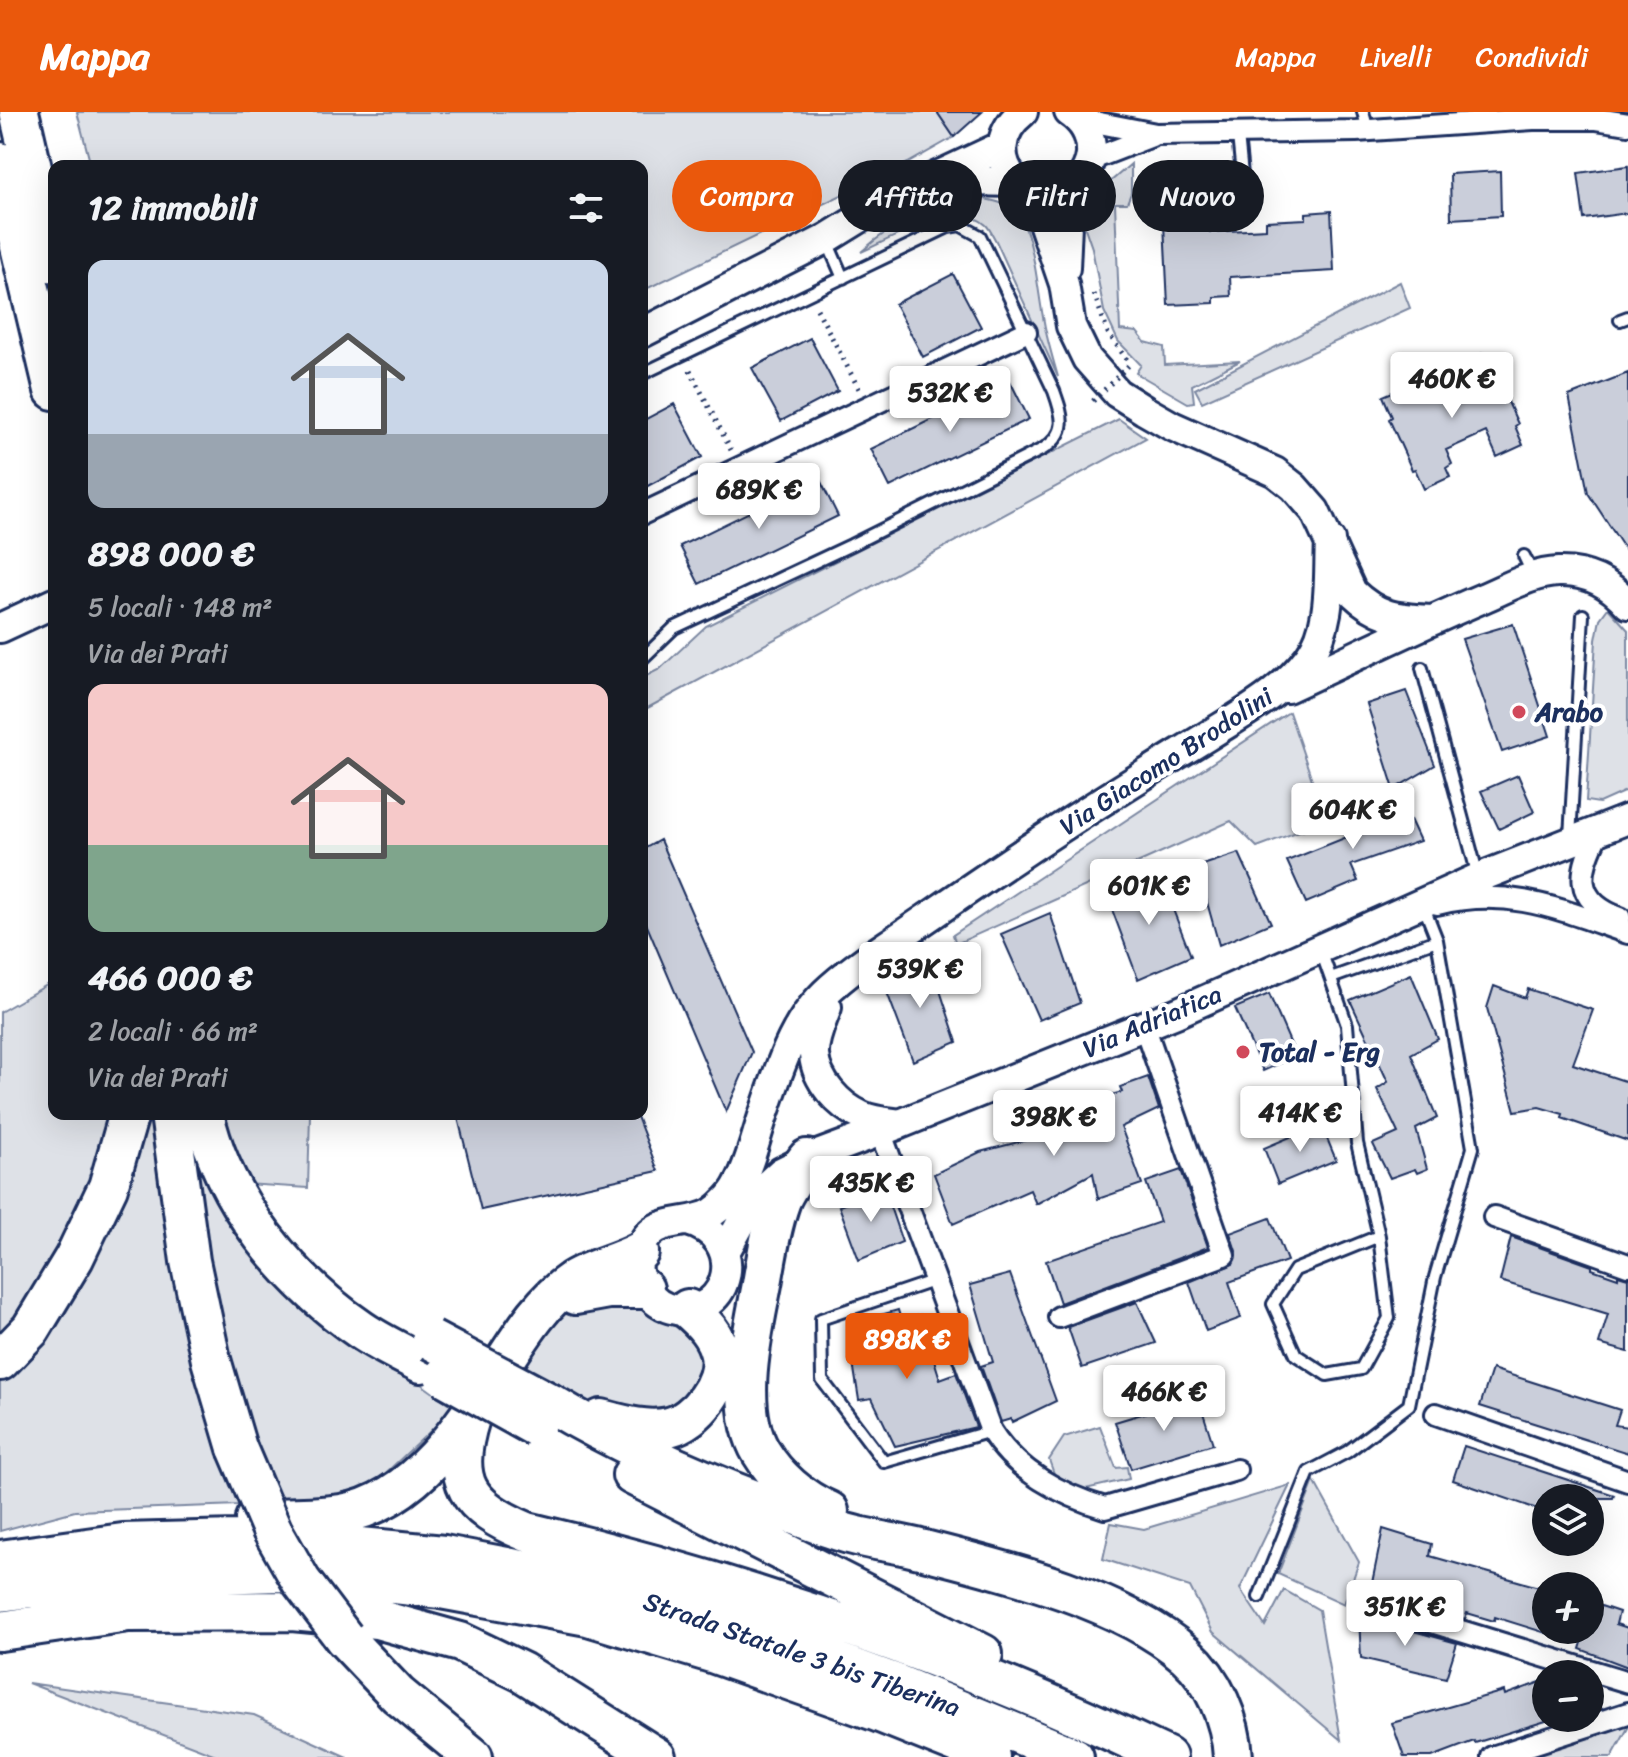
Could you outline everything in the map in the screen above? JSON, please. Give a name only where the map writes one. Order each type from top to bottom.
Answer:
[{"type":"highway","points":[[19,112],[44,263],[48,314]]},
{"type":"highway","points":[[0,162],[44,263]]},
{"type":"highway","points":[[0,1361],[31,1329],[74,1258],[108,1187],[127,1120]]},
{"type":"highway","points":[[171,1120],[190,1261],[211,1360],[237,1448],[272,1530],[301,1581],[344,1638],[398,1695],[473,1757]]},
{"type":"highway","points":[[205,1120],[229,1181],[251,1220],[316,1296],[362,1331],[426,1352],[1006,1666],[1073,1712]]},
{"type":"highway","points":[[226,1120],[253,1181],[272,1214],[296,1242],[337,1281],[376,1309],[426,1352]]},
{"type":"highway","points":[[807,1159],[782,1196],[773,1223],[749,1354],[748,1410],[760,1451],[785,1483],[818,1507],[916,1548]]},
{"type":"highway","points":[[0,1551],[81,1528],[343,1513],[373,1504],[401,1487],[446,1446],[470,1418],[523,1331],[572,1280],[618,1264],[639,1252]]},
{"type":"highway","points":[[546,1305],[585,1292],[644,1289]]},
{"type":"highway","points":[[543,1415],[630,1427],[668,1427],[686,1421],[704,1403],[718,1379],[721,1358],[714,1336],[688,1309]]},
{"type":"highway","points":[[543,1415],[592,1429],[729,1490],[839,1532],[916,1548],[1090,1600],[1142,1625],[1187,1656],[1218,1696],[1233,1746]]},
{"type":"highway","points":[[470,1418],[463,1442],[466,1490],[500,1521],[527,1532],[706,1578],[885,1638],[1073,1712],[1167,1757]]},
{"type":"highway","name":"Strada Statale 3 bis Tiberina","points":[[0,1560],[123,1543],[276,1539],[444,1555],[595,1584],[726,1622],[892,1682],[1074,1757]]},
{"type":"highway","name":"Strada Statale 3 bis Tiberina","points":[[0,1592],[125,1576],[283,1572],[441,1589],[588,1616],[715,1654],[878,1712],[990,1757]]},
{"type":"highway","points":[[0,1631],[128,1612],[292,1611],[377,1619],[460,1642],[522,1672],[656,1757]]},
{"type":"main road","points":[[1005,160],[1002,146],[1016,114]]},
{"type":"main road","points":[[1074,115],[1090,138],[1090,160]]},
{"type":"main road","points":[[972,160],[1002,146]]},
{"type":"main road","points":[[648,330],[838,232]]},
{"type":"main road","points":[[1042,232],[1064,284]]},
{"type":"main road","points":[[1067,232],[1064,284],[1071,326],[1087,359],[1117,393],[1172,426],[1275,472],[1294,487],[1315,511],[1352,592],[1360,600],[1391,617],[1432,620]]},
{"type":"main road","name":"Via Giacomo Brodolini","points":[[688,1221],[711,1213],[739,1185],[784,1059],[820,998],[876,953],[1078,816],[1272,695],[1309,657],[1324,623],[1330,540]]},
{"type":"main road","points":[[1272,695],[1432,620],[1529,566],[1591,577],[1607,585],[1628,604]]},
{"type":"main road","points":[[0,628],[48,606]]},
{"type":"main road","name":"Via Adriatica","points":[[725,1252],[750,1207],[766,1186],[781,1172],[807,1159],[1144,1025],[1478,878],[1628,819]]},
{"type":"main road","points":[[839,983],[816,1037],[814,1055],[821,1081],[837,1098],[862,1116],[890,1128]]},
{"type":"main road","points":[[688,1221],[711,1231],[725,1252],[725,1278],[720,1289],[701,1306],[675,1310],[663,1306],[644,1289],[637,1265],[639,1252],[653,1231],[663,1224],[688,1221]]},
{"type":"street","points":[[1074,115],[1156,134],[1238,135],[1340,122],[1445,124],[1558,116],[1628,124]]},
{"type":"street","points":[[1090,160],[1156,134]]},
{"type":"street","points":[[648,511],[1026,332]]},
{"type":"street","points":[[1599,831],[1587,855],[1583,874],[1586,891],[1591,902],[1602,910],[1628,921]]},
{"type":"street","points":[[1394,914],[1444,902],[1501,897],[1531,901],[1628,933]]},
{"type":"street","points":[[1059,1317],[1224,1255],[1144,1025]]},
{"type":"street","points":[[890,1128],[936,1280],[991,1431],[1001,1446],[1039,1478],[1084,1502],[1105,1508],[1236,1470]]},
{"type":"street","points":[[1494,1217],[1628,1265]]},
{"type":"street","points":[[1436,1414],[1628,1481]]},
{"type":"street","points":[[1366,1602],[1628,1682]]},
{"type":"street","points":[[1492,1757],[1628,1713]]},
{"type":"lane","points":[[1238,135],[1240,160]]},
{"type":"lane","points":[[648,371],[948,227],[960,225],[980,236],[1062,414],[1061,431],[1055,442],[851,545],[674,628],[648,653]]},
{"type":"lane","points":[[826,239],[843,278]]},
{"type":"lane","points":[[1570,843],[1583,615]]},
{"type":"lane","points":[[1422,668],[1478,878]]},
{"type":"lane","points":[[1259,1597],[1309,1472],[1347,1452],[1409,1405],[1435,1277],[1473,1148],[1437,940],[1424,907]]},
{"type":"lane","points":[[1331,978],[1437,940]]},
{"type":"lane","points":[[1320,949],[1347,1025],[1357,1143],[1379,1236],[1389,1318],[1361,1369],[1327,1375],[1296,1355],[1273,1304],[1295,1270],[1379,1236]]},
{"type":"lane","points":[[936,1280],[821,1319],[822,1380],[884,1462],[991,1431]]},
{"type":"path","points":[[1084,393],[1093,401],[1130,364],[1108,333],[1093,290]]},
{"type":"path","points":[[809,294],[868,407]]},
{"type":"path","points":[[682,355],[740,468]]},
{"type":"path","points":[[1121,370],[1129,377]]},
{"type":"shaded area","points":[[77,112],[937,112],[954,137],[913,160],[838,160],[838,197],[822,204],[822,160],[672,160],[672,232],[765,232],[648,288],[648,160],[89,160]]},
{"type":"shaded area","points":[[1131,164],[1131,193],[1127,203],[1116,203],[1116,177]]},
{"type":"shaded area","points":[[982,199],[998,203],[998,232],[1027,232],[1045,329],[1058,377],[996,241],[982,223]]},
{"type":"shaded area","points":[[1116,228],[1120,330],[1137,332],[1145,342],[1164,347],[1165,365],[1240,361],[1192,385],[1194,402],[1188,403],[1136,373],[1141,365],[1118,341],[1104,311],[1086,232],[1116,232]]},
{"type":"shaded area","points":[[886,232],[904,232],[861,252]]},
{"type":"shaded area","points":[[1400,282],[1410,308],[1202,402],[1195,389]]},
{"type":"shaded area","points":[[1119,419],[1146,438],[648,708],[648,675],[660,669],[706,626]]},
{"type":"shaded area","points":[[1608,608],[1628,630],[1628,790],[1599,803],[1586,801],[1596,640],[1600,619]]},
{"type":"shaded area","points":[[1289,712],[1326,821],[1257,847],[1231,821],[956,944],[953,935]]},
{"type":"shaded area","points":[[48,984],[48,1120],[310,1120],[308,1188],[216,1182],[285,1288],[455,1408],[360,1497],[75,1511],[0,1531],[0,1012]]},
{"type":"shaded area","points":[[613,1294],[686,1332],[703,1349],[703,1377],[687,1403],[628,1419],[547,1385],[521,1366],[526,1354],[572,1307]]},
{"type":"shaded area","points":[[1100,1426],[1116,1468],[1127,1467],[1129,1479],[1077,1491],[1056,1479],[1049,1460],[1064,1437]]},
{"type":"shaded area","points":[[1314,1481],[1359,1562],[1344,1604],[1278,1574]]},
{"type":"shaded area","points":[[1290,1485],[1240,1589],[1265,1626],[1284,1590],[1319,1610],[1341,1740],[1213,1632],[1190,1587],[1103,1559],[1111,1523],[1144,1529]]},
{"type":"shaded area","points":[[28,1683],[254,1715],[347,1757],[221,1757]]},
{"type":"shaded area","points":[[1628,1721],[1628,1728],[1612,1757],[1517,1757],[1594,1732],[1604,1732],[1604,1729]]},
{"type":"building","points":[[937,112],[982,112],[954,137]]},
{"type":"building","points":[[1628,166],[1628,213],[1584,219],[1578,173]]},
{"type":"building","points":[[1500,171],[1501,216],[1451,219],[1450,174]]},
{"type":"building","points":[[1331,211],[1334,271],[1230,277],[1231,296],[1214,297],[1214,303],[1168,305],[1164,232],[1264,232],[1266,221],[1306,219],[1306,213]]},
{"type":"building","points":[[953,274],[981,327],[923,357],[895,304]]},
{"type":"building","points":[[810,338],[838,391],[781,421],[752,368]]},
{"type":"building","points":[[1483,353],[1518,424],[1515,426],[1523,445],[1497,457],[1486,432],[1446,450],[1452,464],[1446,468],[1450,477],[1424,489],[1389,419],[1392,417],[1383,396],[1409,385],[1414,395],[1420,392],[1424,399],[1464,382],[1456,365]]},
{"type":"building","points":[[1628,373],[1628,554],[1588,493],[1569,396]]},
{"type":"building","points":[[1010,381],[1029,419],[890,487],[871,449]]},
{"type":"building","points":[[674,404],[702,457],[648,486],[648,418]]},
{"type":"building","points":[[819,478],[838,516],[699,584],[680,546]]},
{"type":"building","points":[[1513,624],[1550,736],[1502,752],[1462,639]]},
{"type":"building","points":[[1406,691],[1435,765],[1394,789],[1367,704]]},
{"type":"building","points":[[1518,775],[1534,812],[1499,829],[1481,791]]},
{"type":"building","points":[[1401,800],[1420,841],[1351,865],[1358,881],[1306,903],[1287,861],[1362,831],[1354,816]]},
{"type":"building","points":[[660,840],[752,1052],[726,1112],[648,928],[648,847]]},
{"type":"building","points":[[1239,853],[1271,923],[1219,945],[1197,867]]},
{"type":"building","points":[[1160,876],[1191,956],[1138,979],[1107,896]]},
{"type":"building","points":[[1050,913],[1080,1003],[1039,1020],[1001,934]]},
{"type":"building","points":[[930,960],[957,1042],[913,1061],[882,979]]},
{"type":"building","points":[[1411,974],[1438,1039],[1411,1054],[1437,1118],[1416,1129],[1427,1169],[1417,1173],[1415,1169],[1390,1178],[1373,1144],[1398,1133],[1377,1089],[1388,1082],[1350,1000]]},
{"type":"building","points":[[1494,986],[1525,998],[1528,989],[1593,1010],[1573,1064],[1628,1082],[1628,1141],[1539,1107],[1515,1111],[1487,1008]]},
{"type":"building","points":[[1269,994],[1296,1056],[1263,1071],[1235,1008]]},
{"type":"building","points":[[1148,1077],[1159,1109],[1121,1127],[1142,1184],[1098,1199],[1093,1173],[1036,1204],[1030,1190],[953,1224],[934,1174],[980,1152],[1080,1126],[1073,1106],[1122,1092],[1120,1087]]},
{"type":"building","points":[[458,1120],[638,1120],[658,1171],[481,1210]]},
{"type":"building","points":[[1321,1124],[1336,1160],[1278,1184],[1264,1148]]},
{"type":"building","points":[[1181,1170],[1208,1247],[1060,1303],[1046,1261],[1160,1222],[1146,1182]]},
{"type":"building","points":[[884,1189],[902,1242],[859,1260],[839,1206]]},
{"type":"building","points":[[1270,1218],[1287,1261],[1229,1282],[1241,1318],[1206,1331],[1189,1282],[1233,1264],[1236,1251],[1230,1233]]},
{"type":"building","points":[[1511,1237],[1592,1266],[1592,1269],[1618,1278],[1618,1275],[1628,1278],[1628,1352],[1599,1344],[1608,1314],[1500,1281]]},
{"type":"building","points":[[1010,1274],[1056,1401],[1012,1422],[1011,1419],[1001,1422],[981,1366],[993,1362],[970,1285]]},
{"type":"building","points":[[1137,1302],[1156,1343],[1082,1368],[1068,1327]]},
{"type":"building","points":[[898,1310],[901,1320],[920,1315],[940,1379],[956,1373],[976,1427],[895,1446],[872,1398],[859,1400],[848,1331],[874,1326],[877,1316]]},
{"type":"building","points":[[1492,1369],[1620,1410],[1615,1425],[1628,1427],[1628,1453],[1480,1406]]},
{"type":"building","points":[[1198,1397],[1213,1444],[1131,1469],[1115,1422]]},
{"type":"building","points":[[1464,1446],[1580,1484],[1532,1484],[1532,1507],[1453,1480]]},
{"type":"building","points":[[1604,1492],[1614,1495],[1613,1498],[1604,1498]]},
{"type":"building","points":[[1383,1529],[1432,1544],[1430,1556],[1532,1585],[1532,1629],[1495,1617],[1494,1621],[1467,1613],[1465,1619],[1446,1613],[1450,1599],[1372,1583]]},
{"type":"building","points":[[1604,1607],[1619,1612],[1616,1624],[1628,1628],[1628,1667],[1580,1649],[1582,1644],[1604,1644]]},
{"type":"building","points":[[1359,1616],[1457,1643],[1446,1678],[1361,1658]]},
{"type":"building","points":[[1532,1685],[1532,1725],[1474,1741],[1432,1757],[1404,1757],[1392,1723],[1504,1691],[1505,1695]]},
{"type":"place","name":"Arabo","points":[[1519,712]]},
{"type":"place","name":"Total - Erg","points":[[1243,1052]]}]
